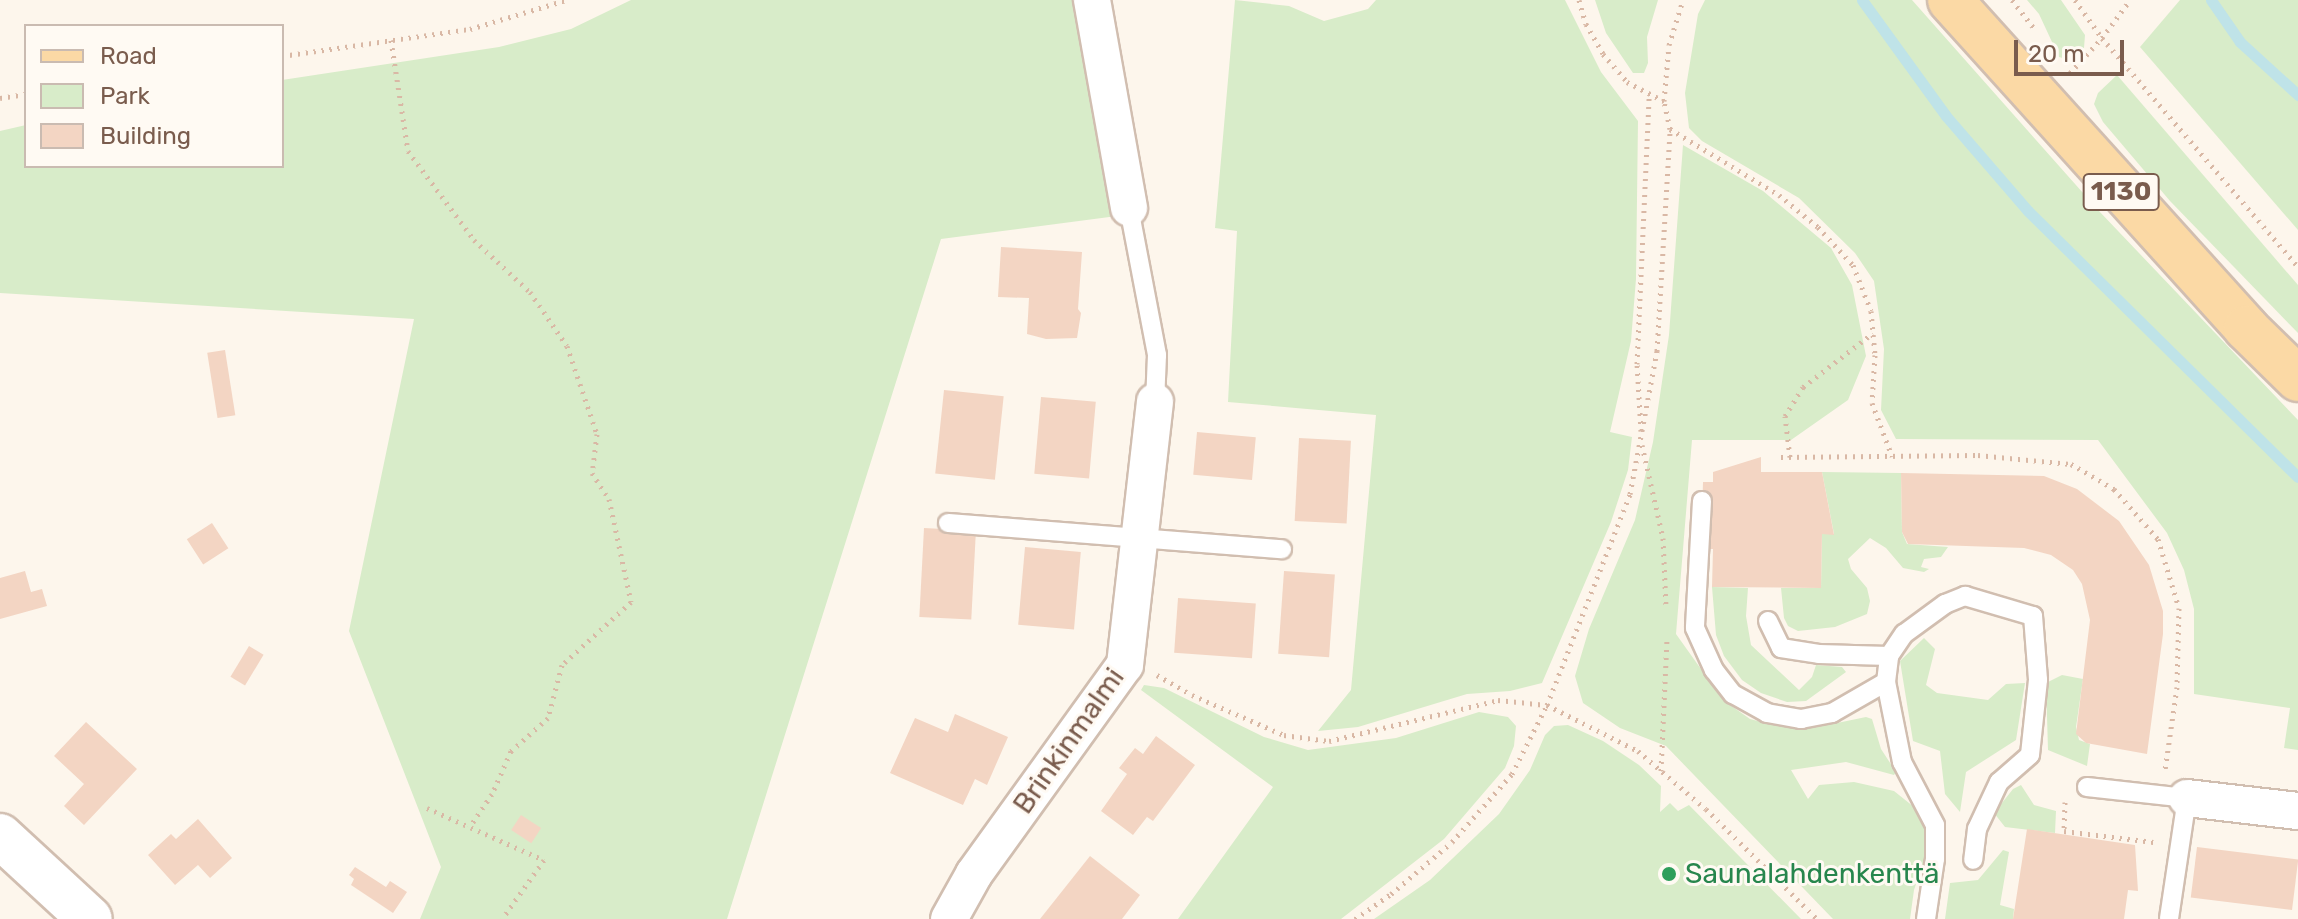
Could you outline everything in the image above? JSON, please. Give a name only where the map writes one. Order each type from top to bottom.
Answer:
[{"type":"main road","name":"1130","points":[[1950,0],[2246,328],[2298,379]]},
{"type":"street","points":[[1092,0],[1129,208]]},
{"type":"street","name":"Brinkinmalmi","points":[[949,919],[974,874],[1125,665],[1155,402]]},
{"type":"street","points":[[2174,797],[2298,811]]},
{"type":"street","points":[[0,836],[90,919]]},
{"type":"lane","points":[[1129,208],[1157,355],[1155,402]]},
{"type":"lane","points":[[1702,501],[1695,628],[1714,670],[1733,694],[1767,713],[1801,719],[1832,713],[1886,682]]},
{"type":"lane","points":[[948,523],[1282,549]]},
{"type":"lane","points":[[1926,919],[1935,859],[1935,825],[1902,762],[1886,682],[1889,656],[1904,634],[1945,604],[1965,596],[2033,616],[2038,680],[2030,755],[1999,782],[1977,829],[1973,860]]},
{"type":"lane","points":[[1768,621],[1781,648],[1819,654],[1889,656]]},
{"type":"lane","points":[[2087,787],[2174,797],[2169,919]]},
{"type":"path","points":[[284,56],[470,29],[566,0]]},
{"type":"path","points":[[1579,0],[1586,24],[1603,54],[1627,82],[1649,96],[1664,101]]},
{"type":"path","points":[[1355,919],[1402,886],[1484,809],[1512,774],[1547,705],[1630,494],[1657,351],[1670,129],[1664,101],[1669,45],[1683,0]]},
{"type":"path","points":[[2075,0],[2102,38],[2298,267]]},
{"type":"path","points":[[2067,75],[2102,38],[2130,0]]},
{"type":"path","points":[[391,40],[408,151],[474,240],[530,292],[567,346],[597,434],[592,473],[609,499],[631,602],[562,665],[548,718],[511,751],[492,794],[470,827]]},
{"type":"path","points":[[0,98],[24,94]]},
{"type":"path","points":[[1649,96],[1637,364],[1641,442],[1663,538],[1666,611]]},
{"type":"path","points":[[1670,129],[1779,195],[1818,227],[1853,265],[1871,311],[1872,403],[1892,456]]},
{"type":"path","points":[[1790,457],[1785,416],[1803,387],[1873,333]]},
{"type":"path","points":[[1781,457],[1978,455],[2071,464],[2114,489],[2158,539],[2179,608],[2174,797]]},
{"type":"path","points":[[1661,771],[1668,668],[1667,625]]},
{"type":"path","points":[[1125,665],[1159,676],[1192,695],[1284,735],[1329,741],[1498,700],[1547,705],[1638,751],[1706,809],[1817,919]]},
{"type":"path","points":[[2030,755],[2065,793],[2064,831],[2145,841]]},
{"type":"path","points":[[427,808],[544,860],[502,919]]},
{"type":"green space","points":[[631,0],[1084,0],[1117,216],[941,239],[727,919],[420,919],[441,867],[349,631],[414,319],[0,293],[0,131],[24,125],[24,168],[284,168],[284,80],[499,47],[571,29]]},
{"type":"green space","points":[[1235,0],[1289,6],[1324,21],[1368,9],[1376,0],[1565,0],[1601,72],[1638,121],[1636,279],[1631,341],[1610,432],[1632,437],[1628,470],[1611,522],[1542,683],[1510,691],[1467,694],[1358,727],[1318,731],[1351,690],[1376,415],[1228,402],[1237,231],[1215,228]]},
{"type":"green space","points":[[1595,0],[1658,0],[1647,37],[1648,63],[1644,73],[1633,73],[1606,33]]},
{"type":"green space","points":[[1705,0],[1912,0],[2099,211],[2298,420],[2298,750],[2284,748],[2290,708],[2194,694],[2194,609],[2184,570],[2167,533],[2098,440],[1896,439],[1881,410],[1884,349],[1874,281],[1855,253],[1799,198],[1702,141],[1689,128],[1685,93],[1698,14]]},
{"type":"green space","points":[[2027,0],[2061,0],[2085,35],[2084,48],[2066,59],[2059,57],[2039,14]]},
{"type":"green space","points":[[2180,0],[2298,0],[2298,230],[2140,47]]},
{"type":"green space","points":[[2117,75],[2298,285],[2298,333],[2170,201],[2103,122],[2094,104],[2098,93]]},
{"type":"green space","points":[[1683,145],[1763,191],[1831,248],[1852,285],[1866,356],[1848,400],[1791,440],[1692,440],[1676,634],[1723,700],[1750,719],[1777,726],[1813,728],[1866,717],[1872,719],[1881,749],[1896,772],[1894,775],[1846,762],[1791,770],[1808,799],[1819,785],[1854,782],[1894,791],[1914,807],[1925,827],[1927,852],[1914,890],[1910,919],[1833,919],[1666,746],[1620,728],[1583,703],[1575,676],[1589,629],[1635,520],[1653,442],[1669,335]]},
{"type":"green space","points":[[1822,472],[1901,473],[1902,532],[1907,544],[1948,547],[1941,557],[1924,559],[1921,567],[1929,569],[1924,572],[1903,568],[1886,548],[1870,538],[1848,559],[1851,569],[1867,588],[1870,601],[1867,614],[1835,627],[1798,631],[1788,626],[1784,618],[1781,588],[1821,588],[1822,534],[1834,534]]},
{"type":"green space","points":[[1712,587],[1748,588],[1746,616],[1751,645],[1799,690],[1812,677],[1816,665],[1842,667],[1846,672],[1806,701],[1787,702],[1761,693],[1742,680],[1724,656],[1716,635]]},
{"type":"green space","points":[[1924,638],[1935,649],[1926,685],[1937,693],[1988,700],[2006,684],[2025,683],[2016,740],[1966,772],[1960,812],[1945,794],[1940,751],[1913,741],[1900,661]]},
{"type":"green space","points":[[2062,675],[2083,679],[2076,727],[2079,740],[2090,744],[2087,766],[2048,750],[2046,683]]},
{"type":"green space","points":[[1144,685],[1164,688],[1264,737],[1308,750],[1396,738],[1479,712],[1508,717],[1516,726],[1514,746],[1505,768],[1444,839],[1341,919],[1178,919],[1273,787],[1141,690]]},
{"type":"green space","points":[[1568,725],[1603,741],[1639,765],[1661,786],[1660,812],[1670,803],[1678,811],[1689,805],[1801,919],[1374,919],[1430,880],[1499,814],[1530,770],[1545,735],[1554,726]]},
{"type":"green space","points":[[2021,785],[2034,805],[2056,811],[2055,833],[2005,827],[1994,813],[2013,789]]},
{"type":"green space","points":[[2003,850],[2009,852],[2000,905],[2014,909],[2013,919],[1945,919],[1950,883],[1978,880]]},
{"type":"building","points":[[1001,247],[1082,252],[1078,309],[1081,313],[1077,338],[1046,339],[1027,334],[1029,298],[998,297]]},
{"type":"building","points":[[225,350],[235,415],[218,418],[207,353]]},
{"type":"building","points":[[944,390],[1004,396],[995,480],[935,474]]},
{"type":"building","points":[[1041,397],[1096,402],[1089,479],[1034,474]]},
{"type":"building","points":[[1197,432],[1256,437],[1252,480],[1193,475]]},
{"type":"building","points":[[1299,438],[1351,441],[1347,524],[1295,521]]},
{"type":"building","points":[[1761,457],[1761,472],[1822,472],[1834,535],[1822,534],[1821,588],[1712,587],[1713,549],[1701,549],[1703,482],[1713,482],[1713,472]]},
{"type":"building","points":[[1901,473],[2044,476],[2077,489],[2119,521],[2149,565],[2163,611],[2163,634],[2147,754],[2086,743],[2076,734],[2090,620],[2082,584],[2073,570],[2051,555],[2024,548],[1908,544],[1902,532]]},
{"type":"building","points":[[212,523],[228,548],[203,564],[187,539]]},
{"type":"building","points":[[924,528],[976,531],[971,620],[919,617]]},
{"type":"building","points":[[1025,547],[1081,552],[1074,630],[1018,625]]},
{"type":"building","points":[[25,571],[31,592],[42,589],[47,606],[0,619],[0,578]]},
{"type":"building","points":[[1284,571],[1335,575],[1329,657],[1278,654]]},
{"type":"building","points":[[1178,598],[1256,603],[1252,658],[1174,653]]},
{"type":"building","points":[[249,646],[264,655],[245,686],[230,677]]},
{"type":"building","points":[[955,714],[1008,737],[987,785],[975,779],[963,805],[890,773],[915,718],[948,732]]},
{"type":"building","points":[[86,722],[137,769],[84,825],[64,806],[84,784],[54,756]]},
{"type":"building","points":[[1156,736],[1195,765],[1153,821],[1147,817],[1133,835],[1101,811],[1127,774],[1119,768],[1135,748],[1143,754]]},
{"type":"building","points":[[521,815],[541,828],[531,843],[511,830]]},
{"type":"building","points":[[198,819],[232,858],[210,878],[198,865],[175,885],[148,855],[171,834],[176,839]]},
{"type":"building","points":[[2027,829],[2135,845],[2138,891],[2128,890],[2124,919],[2013,919]]},
{"type":"building","points":[[2197,847],[2298,859],[2292,910],[2191,898]]},
{"type":"building","points":[[1090,856],[1140,895],[1122,919],[1040,919]]},
{"type":"building","points":[[355,867],[386,887],[390,881],[407,892],[393,913],[351,885],[354,879],[349,875]]},
{"type":"waterway","points":[[1862,0],[1946,116],[2028,211],[2298,477]]},
{"type":"waterway","points":[[2211,0],[2240,42],[2298,95]]},
{"type":"place","name":"Saunalahdenkenttä","points":[[1669,874]]}]
